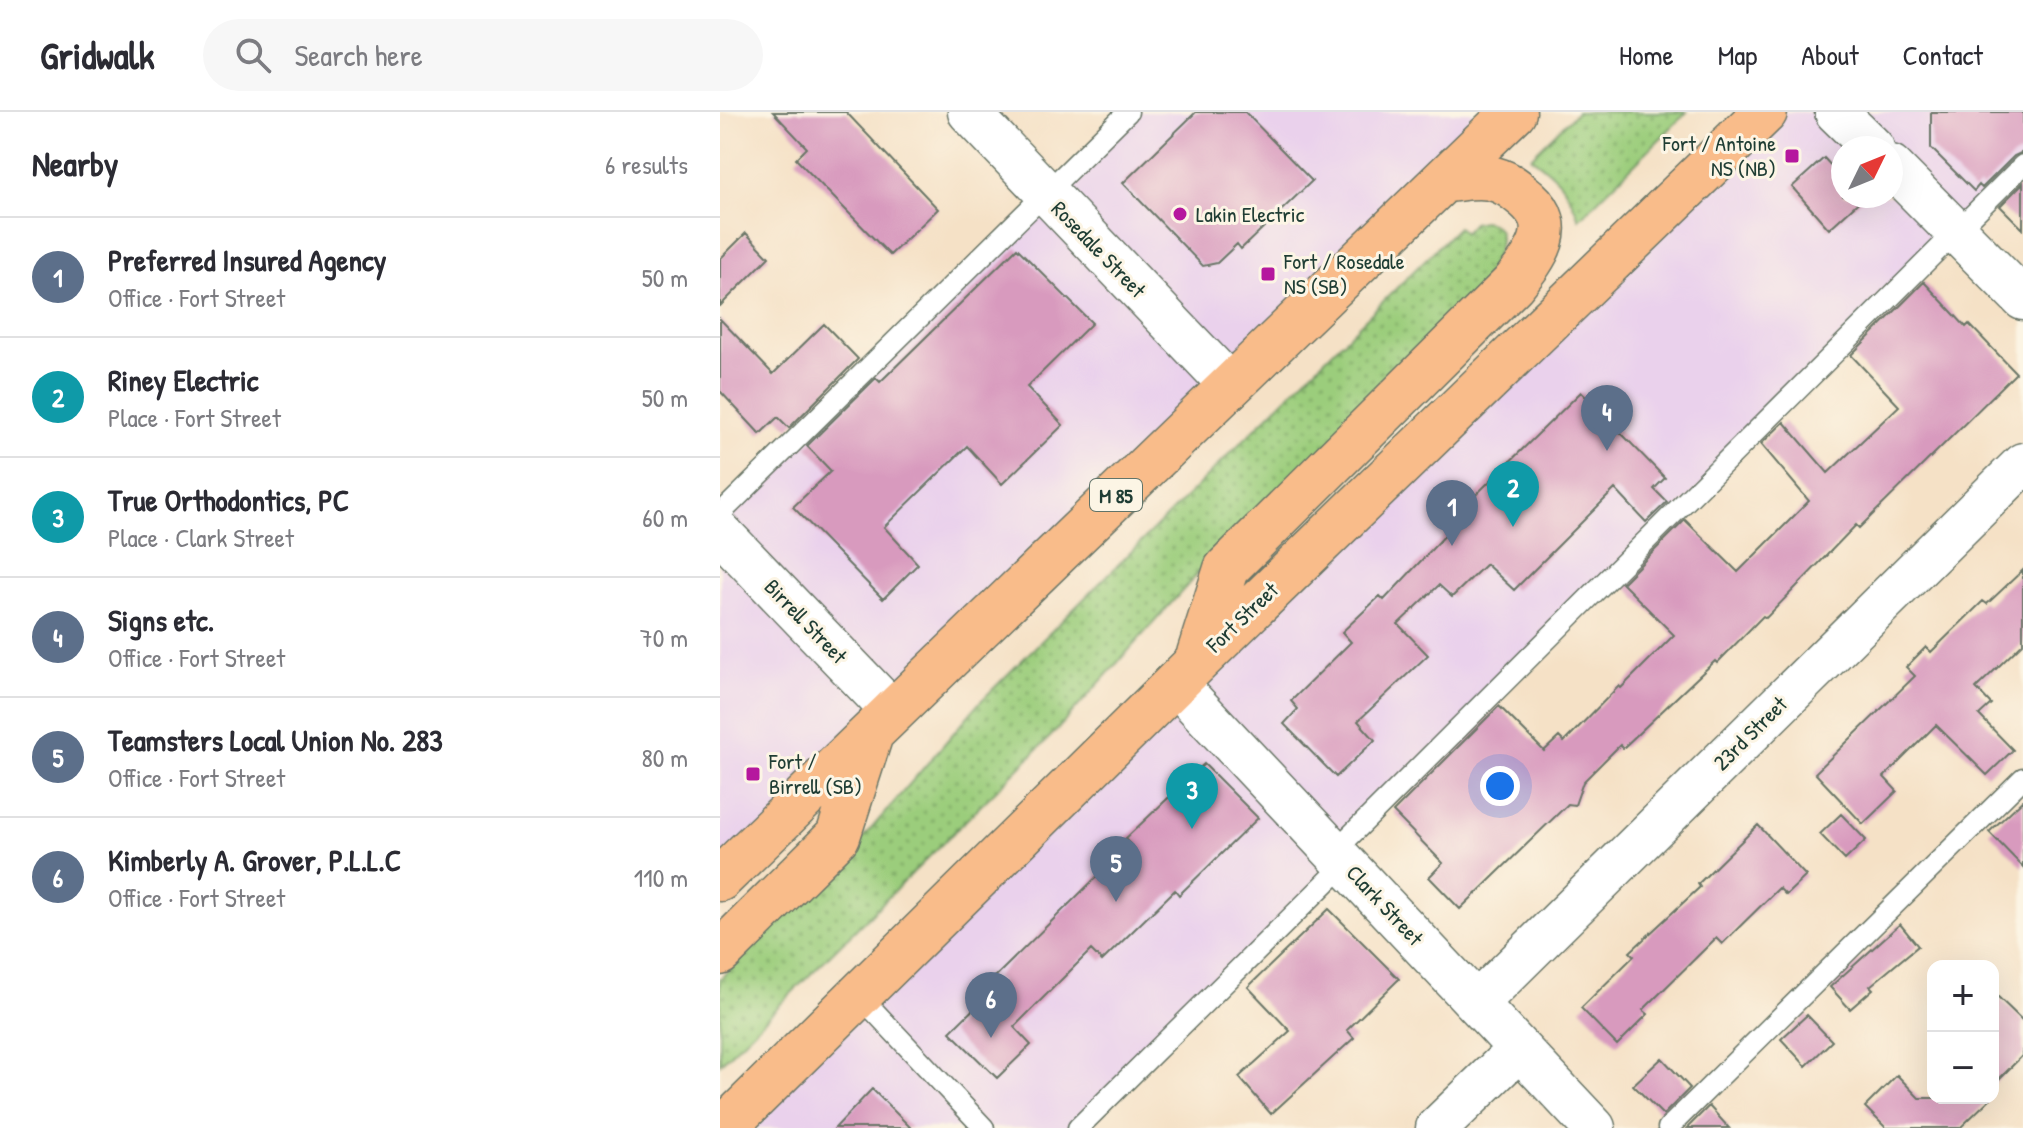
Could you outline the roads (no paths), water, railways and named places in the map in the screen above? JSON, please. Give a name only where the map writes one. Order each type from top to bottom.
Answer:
[{"type":"main road","name":"M 85","points":[[720,879],[1514,112]]},
{"type":"main road","name":"Fort Street","points":[[724,1128],[1186,672],[1765,112]]},
{"type":"main road","points":[[1186,672],[1226,569],[1513,284],[1536,256],[1544,227],[1536,207],[1510,184],[1487,177],[1446,180]]},
{"type":"main road","points":[[720,953],[838,836],[883,720]]},
{"type":"street","name":"Rosedale Street","points":[[969,112],[1230,385]]},
{"type":"street","points":[[1836,112],[1861,136]]},
{"type":"street","points":[[1903,178],[2023,299]]},
{"type":"street","name":"23rd Street","points":[[1478,1002],[2023,464]]},
{"type":"street","name":"Birrell Street","points":[[720,532],[883,720]]},
{"type":"street","name":"Clark Street","points":[[1186,672],[1340,857],[1594,1128]]},
{"type":"street","points":[[1437,1128],[1519,1049]]},
{"type":"lane","points":[[720,514],[1128,112]]},
{"type":"lane","points":[[1078,1128],[1340,857],[2023,165]]},
{"type":"lane","points":[[1668,1128],[2023,778]]},
{"type":"lane","points":[[859,995],[984,1128]]},
{"type":"place","name":"Fort / Antoine NS (NB)","points":[[1792,156]]},
{"type":"place","name":"Lakin Electric","points":[[1180,214]]},
{"type":"place","name":"Fort / Rosedale NS (SB)","points":[[1268,274]]},
{"type":"place","name":"Signs etc.","points":[[1607,451]]},
{"type":"place","name":"Riney Electric","points":[[1513,527]]},
{"type":"place","name":"Preferred Insured Agency","points":[[1452,546]]},
{"type":"place","name":"Fort / Birrell (SB)","points":[[753,774]]},
{"type":"place","name":"True Orthodontics, PC","points":[[1192,829]]},
{"type":"place","name":"Teamsters Local Union No. 283","points":[[1116,902]]},
{"type":"place","name":"Kimberly A. Grover, P.L.L.C","points":[[991,1038]]}]
